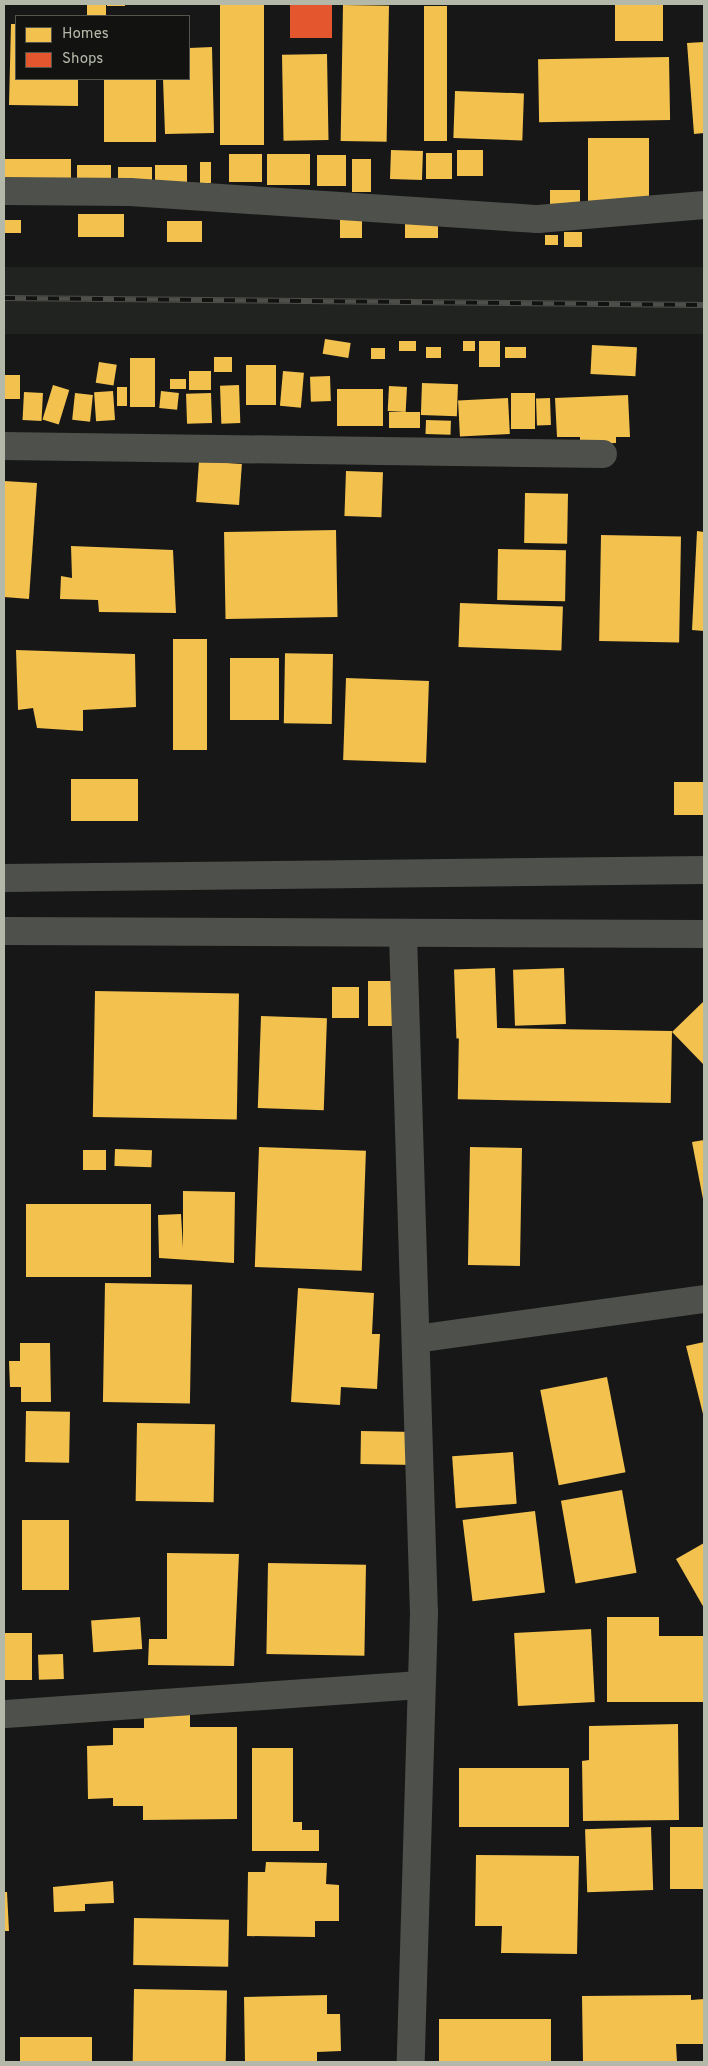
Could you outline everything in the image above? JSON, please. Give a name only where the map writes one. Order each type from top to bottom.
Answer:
[{"type":"street","points":[[4,191],[130,192],[538,219],[704,205]]},
{"type":"street","points":[[4,446],[602,454]]},
{"type":"street","points":[[4,878],[704,870]]},
{"type":"street","points":[[4,931],[403,935],[704,934]]},
{"type":"street","points":[[403,935],[424,1613],[420,1684],[411,2062]]},
{"type":"street","points":[[416,1339],[704,1299]]},
{"type":"street","points":[[6,1714],[420,1684]]},
{"type":"shaded area","points":[[4,267],[704,267],[704,334],[4,334]]},
{"type":"building: Homes","points":[[87,4],[106,4],[106,15],[87,15]]},
{"type":"building: Homes","points":[[107,4],[125,4],[125,6],[107,6]]},
{"type":"building: Homes","points":[[220,4],[264,4],[264,145],[220,145]]},
{"type":"building: Homes","points":[[615,4],[663,4],[663,41],[615,41]]},
{"type":"building: Homes","points":[[343,5],[389,6],[387,142],[341,141]]},
{"type":"building: Homes","points":[[424,6],[447,6],[447,141],[424,141]]},
{"type":"building: Homes","points":[[11,24],[15,24],[15,80],[78,80],[78,106],[9,105]]},
{"type":"building: Homes","points":[[704,42],[704,133],[694,134],[687,43]]},
{"type":"building: Homes","points":[[212,47],[214,133],[165,134],[163,80],[190,80],[190,48]]},
{"type":"building: Homes","points":[[327,54],[329,140],[284,141],[282,55]]},
{"type":"building: Homes","points":[[669,57],[670,120],[539,122],[538,59]]},
{"type":"building: Homes","points":[[104,80],[156,80],[156,142],[104,142]]},
{"type":"building: Homes","points":[[455,91],[524,93],[522,140],[453,138]]},
{"type":"building: Homes","points":[[588,138],[649,138],[649,207],[588,207]]},
{"type":"building: Homes","points":[[391,150],[423,151],[422,180],[390,179]]},
{"type":"building: Homes","points":[[457,150],[483,150],[483,176],[457,176]]},
{"type":"building: Homes","points":[[426,153],[452,153],[452,179],[426,179]]},
{"type":"building: Homes","points":[[229,154],[262,154],[262,182],[229,182]]},
{"type":"building: Homes","points":[[267,154],[310,154],[310,185],[267,185]]},
{"type":"building: Homes","points":[[317,155],[346,155],[346,186],[317,186]]},
{"type":"building: Homes","points":[[5,159],[71,159],[71,185],[5,185]]},
{"type":"building: Homes","points":[[352,159],[371,159],[371,192],[352,192]]},
{"type":"building: Homes","points":[[200,162],[211,162],[211,183],[200,183]]},
{"type":"building: Homes","points":[[77,165],[111,165],[111,184],[77,184]]},
{"type":"building: Homes","points":[[155,165],[187,165],[187,184],[155,184]]},
{"type":"building: Homes","points":[[118,167],[152,167],[152,188],[118,188]]},
{"type":"building: Homes","points":[[550,190],[580,190],[580,205],[550,205]]},
{"type":"building: Homes","points":[[78,214],[124,214],[124,237],[78,237]]},
{"type":"building: Homes","points":[[405,215],[438,215],[438,238],[405,238]]},
{"type":"building: Homes","points":[[340,216],[362,216],[362,238],[340,238]]},
{"type":"building: Homes","points":[[4,220],[21,220],[21,233],[4,233]]},
{"type":"building: Homes","points":[[167,221],[202,221],[202,242],[167,242]]},
{"type":"building: Homes","points":[[564,232],[582,232],[582,247],[564,247]]},
{"type":"building: Homes","points":[[545,235],[558,235],[558,245],[545,245]]},
{"type":"building: Homes","points":[[325,339],[351,343],[348,358],[323,354]]},
{"type":"building: Homes","points":[[399,341],[416,341],[416,351],[399,351]]},
{"type":"building: Homes","points":[[463,341],[475,341],[475,351],[463,351]]},
{"type":"building: Homes","points":[[479,341],[500,341],[500,367],[479,367]]},
{"type":"building: Homes","points":[[592,345],[637,347],[635,376],[590,374]]},
{"type":"building: Homes","points":[[426,347],[441,347],[441,358],[426,358]]},
{"type":"building: Homes","points":[[505,347],[526,347],[526,358],[505,358]]},
{"type":"building: Homes","points":[[371,348],[385,348],[385,359],[371,359]]},
{"type":"building: Homes","points":[[214,357],[232,357],[232,372],[214,372]]},
{"type":"building: Homes","points":[[130,358],[155,358],[155,407],[130,407]]},
{"type":"building: Homes","points":[[99,362],[117,365],[113,386],[96,383]]},
{"type":"building: Homes","points":[[246,365],[276,365],[276,405],[246,405]]},
{"type":"building: Homes","points":[[189,371],[211,371],[211,390],[189,390]]},
{"type":"building: Homes","points":[[283,371],[304,373],[301,408],[280,406]]},
{"type":"building: Homes","points":[[4,375],[20,375],[20,399],[4,399]]},
{"type":"building: Homes","points":[[330,376],[331,401],[311,402],[310,377]]},
{"type":"building: Homes","points":[[170,379],[186,379],[186,389],[170,389]]},
{"type":"building: Homes","points":[[422,383],[458,384],[457,416],[421,415]]},
{"type":"building: Homes","points":[[53,385],[69,390],[59,424],[42,419]]},
{"type":"building: Homes","points":[[239,385],[240,423],[221,424],[220,386]]},
{"type":"building: Homes","points":[[389,386],[407,387],[406,412],[388,411]]},
{"type":"building: Homes","points":[[117,387],[127,387],[127,406],[117,406]]},
{"type":"building: Homes","points":[[337,389],[383,389],[383,426],[337,426]]},
{"type":"building: Homes","points":[[113,391],[115,420],[96,421],[94,392]]},
{"type":"building: Homes","points":[[161,391],[179,393],[177,410],[159,408]]},
{"type":"building: Homes","points":[[24,392],[43,393],[42,421],[23,420]]},
{"type":"building: Homes","points":[[75,393],[93,395],[90,422],[72,420]]},
{"type":"building: Homes","points":[[211,393],[212,423],[187,424],[186,394]]},
{"type":"building: Homes","points":[[511,393],[535,393],[535,429],[511,429]]},
{"type":"building: Homes","points":[[628,395],[630,437],[616,437],[616,443],[580,444],[580,437],[557,437],[555,398]]},
{"type":"building: Homes","points":[[508,398],[510,434],[460,437],[458,401]]},
{"type":"building: Homes","points":[[536,398],[550,398],[551,425],[537,425]]},
{"type":"building: Homes","points":[[389,412],[420,412],[420,428],[389,428]]},
{"type":"building: Homes","points":[[426,420],[451,421],[450,435],[426,434]]},
{"type":"building: Homes","points":[[199,461],[242,464],[239,505],[196,502]]},
{"type":"building: Homes","points":[[346,471],[383,472],[381,517],[344,516]]},
{"type":"building: Homes","points":[[4,481],[37,483],[29,599],[4,597]]},
{"type":"building: Homes","points":[[525,493],[568,494],[567,544],[524,543]]},
{"type":"building: Homes","points":[[336,530],[338,617],[226,619],[224,532]]},
{"type":"building: Homes","points":[[697,531],[704,532],[704,631],[692,630]]},
{"type":"building: Homes","points":[[601,535],[681,536],[679,642],[599,641]]},
{"type":"building: Homes","points":[[71,546],[173,550],[176,613],[99,612],[98,600],[60,599],[61,576],[72,578]]},
{"type":"building: Homes","points":[[498,549],[566,550],[565,601],[497,600]]},
{"type":"building: Homes","points":[[460,603],[563,607],[561,651],[458,647]]},
{"type":"building: Homes","points":[[173,639],[207,639],[207,750],[173,750]]},
{"type":"building: Homes","points":[[16,650],[135,654],[136,707],[83,710],[83,731],[37,728],[33,708],[18,710]]},
{"type":"building: Homes","points":[[285,653],[333,654],[332,724],[284,723]]},
{"type":"building: Homes","points":[[230,658],[279,658],[279,720],[230,720]]},
{"type":"building: Homes","points":[[346,678],[429,681],[426,763],[343,760]]},
{"type":"building: Homes","points":[[71,779],[138,779],[138,821],[71,821]]},
{"type":"building: Homes","points":[[674,782],[704,782],[704,815],[674,815]]},
{"type":"building: Homes","points":[[495,968],[497,1037],[456,1038],[454,969]]},
{"type":"building: Homes","points":[[564,968],[566,1024],[515,1026],[513,970]]},
{"type":"building: Homes","points":[[368,981],[396,981],[396,1026],[368,1026]]},
{"type":"building: Homes","points":[[332,987],[359,987],[359,1018],[332,1018]]},
{"type":"building: Homes","points":[[95,991],[239,994],[237,1119],[93,1117]]},
{"type":"building: Homes","points":[[704,1001],[704,1065],[672,1032]]},
{"type":"building: Homes","points":[[261,1016],[327,1018],[324,1110],[258,1108]]},
{"type":"building: Homes","points":[[459,1027],[672,1031],[671,1103],[458,1099]]},
{"type":"building: Homes","points":[[704,1140],[704,1199],[703,1199],[692,1142]]},
{"type":"building: Homes","points":[[259,1147],[366,1151],[362,1271],[255,1267]]},
{"type":"building: Homes","points":[[470,1147],[522,1148],[520,1266],[468,1265]]},
{"type":"building: Homes","points":[[115,1149],[152,1150],[151,1167],[114,1166]]},
{"type":"building: Homes","points":[[83,1150],[106,1150],[106,1170],[83,1170]]},
{"type":"building: Homes","points":[[183,1191],[235,1192],[234,1263],[159,1258],[158,1215],[181,1214],[183,1248]]},
{"type":"building: Homes","points":[[26,1204],[151,1204],[151,1277],[26,1277]]},
{"type":"building: Homes","points":[[105,1283],[192,1285],[190,1404],[103,1402]]},
{"type":"building: Homes","points":[[298,1288],[374,1293],[372,1334],[380,1334],[377,1389],[341,1387],[340,1405],[291,1402]]},
{"type":"building: Homes","points":[[704,1342],[704,1418],[686,1346]]},
{"type":"building: Homes","points":[[20,1343],[50,1343],[51,1402],[21,1402],[21,1387],[10,1387],[9,1361],[20,1361]]},
{"type":"building: Homes","points":[[607,1377],[626,1472],[559,1485],[540,1390]]},
{"type":"building: Homes","points":[[26,1411],[70,1412],[69,1463],[25,1462]]},
{"type":"building: Homes","points":[[137,1423],[215,1424],[214,1502],[136,1501]]},
{"type":"building: Homes","points":[[361,1431],[415,1432],[414,1465],[360,1464]]},
{"type":"building: Homes","points":[[513,1452],[517,1504],[456,1508],[452,1456]]},
{"type":"building: Homes","points":[[622,1490],[637,1573],[576,1583],[561,1501]]},
{"type":"building: Homes","points":[[535,1511],[545,1592],[473,1601],[463,1520]]},
{"type":"building: Homes","points":[[22,1520],[69,1520],[69,1590],[22,1590]]},
{"type":"building: Homes","points":[[704,1543],[704,1608],[676,1559]]},
{"type":"building: Homes","points":[[167,1553],[239,1554],[234,1666],[148,1665],[149,1639],[167,1639]]},
{"type":"building: Homes","points":[[268,1563],[366,1565],[364,1656],[266,1654]]},
{"type":"building: Homes","points":[[140,1617],[142,1649],[93,1652],[91,1620]]},
{"type":"building: Homes","points":[[607,1617],[659,1617],[659,1636],[704,1636],[704,1702],[607,1702]]},
{"type":"building: Homes","points":[[591,1629],[595,1702],[518,1706],[514,1633]]},
{"type":"building: Homes","points":[[4,1633],[32,1633],[32,1680],[4,1680]]},
{"type":"building: Homes","points":[[63,1654],[64,1679],[39,1680],[38,1655]]},
{"type":"building: Homes","points":[[190,1715],[190,1727],[237,1727],[237,1819],[143,1820],[143,1806],[113,1806],[113,1798],[88,1799],[87,1746],[113,1745],[113,1728],[144,1728],[144,1716]]},
{"type":"building: Homes","points":[[678,1724],[679,1820],[583,1821],[582,1761],[589,1760],[589,1726]]},
{"type":"building: Homes","points":[[252,1748],[293,1748],[293,1822],[302,1822],[302,1830],[319,1830],[319,1851],[252,1851]]},
{"type":"building: Homes","points":[[459,1768],[569,1768],[569,1827],[459,1827]]},
{"type":"building: Homes","points":[[651,1827],[653,1890],[587,1892],[585,1829]]},
{"type":"building: Homes","points":[[670,1827],[704,1827],[704,1889],[670,1889]]},
{"type":"building: Homes","points":[[476,1855],[579,1856],[577,1954],[501,1953],[502,1926],[475,1926]]},
{"type":"building: Homes","points":[[266,1862],[327,1863],[326,1884],[339,1885],[339,1921],[315,1921],[315,1937],[247,1936],[248,1872],[265,1872]]},
{"type":"building: Homes","points":[[113,1881],[114,1903],[85,1904],[85,1911],[54,1912],[53,1887]]},
{"type":"building: Homes","points":[[4,1892],[7,1892],[9,1931],[4,1931]]},
{"type":"building: Homes","points":[[134,1918],[229,1920],[228,1967],[133,1965]]},
{"type":"building: Homes","points":[[134,1989],[227,1991],[226,2062],[133,2062]]},
{"type":"building: Homes","points":[[327,1995],[327,2014],[340,2014],[341,2051],[317,2052],[317,2062],[245,2062],[244,1997]]},
{"type":"building: Homes","points":[[691,1995],[691,2000],[704,1999],[704,2044],[676,2044],[677,2062],[583,2062],[582,1996]]},
{"type":"building: Homes","points":[[439,2019],[551,2019],[551,2062],[439,2062]]},
{"type":"building: Homes","points":[[20,2037],[92,2037],[92,2062],[20,2062]]},
{"type":"building: Shops","points":[[290,4],[332,4],[332,38],[290,38]]},
{"type":"railway","points":[[4,298],[704,305]]}]
